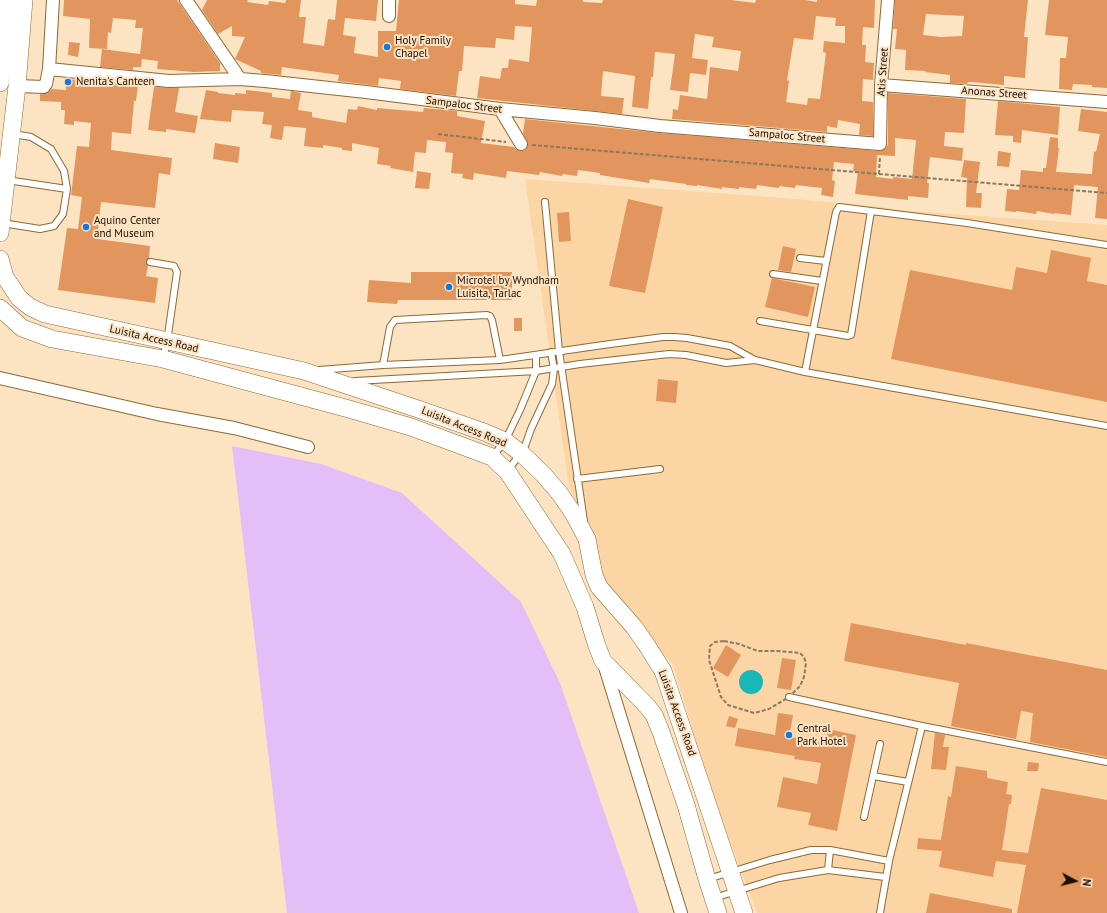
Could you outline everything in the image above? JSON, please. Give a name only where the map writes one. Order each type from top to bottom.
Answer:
[{"type":"main road","points":[[0,83],[8,0]]},
{"type":"main road","points":[[0,233],[17,86],[24,0]]},
{"type":"main road","points":[[0,80],[17,86]]},
{"type":"main road","name":"Luisita Access Road","points":[[0,259],[4,277],[19,298],[30,307],[44,314],[304,371],[418,409],[505,441],[522,454],[543,474],[560,494],[573,513],[587,539],[594,575],[599,587],[634,628],[663,671],[744,913]]},
{"type":"main road","name":"Luisita Access Road","points":[[0,308],[22,328],[52,339],[163,359],[411,427],[492,457],[507,471],[562,554],[585,607],[603,661],[654,715],[686,805],[715,906]]},
{"type":"street","points":[[17,86],[45,86],[49,69],[53,0]]},
{"type":"street","points":[[186,0],[240,79]]},
{"type":"street","points":[[389,0],[390,16]]},
{"type":"street","name":"Atis Street","points":[[880,144],[881,85],[888,0]]},
{"type":"street","name":"Sampaloc Street","points":[[49,69],[169,81],[240,79],[265,81],[358,91],[500,110],[595,118],[660,126],[880,144]]},
{"type":"street","name":"Anonas Street","points":[[881,85],[1107,102]]},
{"type":"street","points":[[500,110],[521,144]]},
{"type":"street","points":[[0,378],[157,414],[234,428],[308,447]]},
{"type":"street","points":[[603,661],[681,913]]},
{"type":"lane","points":[[0,223],[40,229],[54,226],[63,214],[67,189],[64,171],[50,150],[31,137],[11,133]]},
{"type":"lane","points":[[6,180],[67,189]]},
{"type":"lane","points":[[545,202],[559,351],[587,539]]},
{"type":"lane","points":[[805,372],[812,330],[838,208],[967,223],[1107,245]]},
{"type":"lane","points":[[760,321],[848,336],[852,333],[871,211]]},
{"type":"lane","points":[[800,258],[826,261]]},
{"type":"lane","points":[[150,262],[174,266],[177,272],[167,342],[163,359]]},
{"type":"lane","points":[[773,274],[822,281]]},
{"type":"lane","points":[[383,365],[390,327],[396,320],[487,315],[490,316],[492,320],[500,360]]},
{"type":"lane","points":[[304,371],[383,365],[500,360],[663,337],[674,337],[730,346],[755,360],[805,372],[1107,426]]},
{"type":"lane","points":[[507,471],[522,454],[531,428],[552,384],[554,369],[551,352]]},
{"type":"lane","points":[[339,382],[536,371],[669,354],[686,355],[726,363],[755,360]]},
{"type":"lane","points":[[492,457],[505,441],[520,410],[536,371],[536,355]]},
{"type":"lane","points":[[577,479],[660,469]]},
{"type":"lane","points":[[789,697],[922,726],[1107,762]]},
{"type":"lane","points":[[880,913],[889,861],[922,726]]},
{"type":"lane","points":[[864,817],[880,744]]},
{"type":"lane","points":[[873,776],[908,782]]},
{"type":"lane","points":[[707,879],[730,871],[811,850],[830,850],[889,861]]},
{"type":"lane","points":[[828,870],[830,850]]},
{"type":"lane","points":[[715,906],[736,892],[779,878],[828,870],[886,878]]},
{"type":"path","points":[[438,134],[521,144],[1107,193]]},
{"type":"path","points":[[879,174],[880,144]]},
{"type":"path","points":[[724,641],[739,644],[758,651],[782,651],[800,654],[804,657],[806,662],[804,677],[800,686],[789,697],[769,710],[754,713],[728,705],[722,697],[711,667],[709,660],[710,646],[715,642],[724,641]]},
{"type":"shaded area","points":[[525,179],[785,198],[910,211],[1107,225],[1107,913],[757,913],[709,785],[673,665],[602,582],[588,525],[569,487]]},
{"type":"shaded area","points":[[232,446],[321,464],[402,493],[521,602],[560,683],[639,913],[287,913]]},
{"type":"water","points":[[751,670],[759,674],[763,682],[759,690],[751,694],[743,690],[739,682],[743,674]]},
{"type":"building","points":[[64,0],[177,0],[220,63],[220,71],[194,72],[157,69],[158,61],[142,59],[141,67],[133,67],[133,70],[100,67],[102,49],[140,54],[143,28],[135,28],[136,20],[113,18],[111,33],[108,32],[107,49],[89,48],[90,19],[63,16]]},
{"type":"building","points":[[207,0],[248,0],[247,2],[268,5],[269,1],[285,3],[286,0],[301,0],[299,17],[306,17],[303,43],[324,46],[328,19],[335,20],[337,0],[378,0],[376,21],[345,18],[343,35],[356,37],[354,53],[378,57],[378,31],[396,31],[399,0],[515,0],[515,4],[536,6],[537,0],[583,0],[583,2],[602,3],[603,0],[731,0],[755,3],[756,0],[805,0],[817,2],[817,0],[875,0],[874,28],[863,27],[862,45],[866,45],[865,62],[874,63],[873,80],[863,79],[862,101],[873,102],[873,136],[859,135],[860,124],[838,120],[837,128],[827,126],[827,132],[672,119],[673,109],[678,110],[680,95],[707,99],[710,67],[738,71],[741,51],[712,47],[714,37],[695,34],[692,58],[708,60],[706,75],[690,73],[688,92],[670,90],[675,54],[655,52],[648,109],[632,107],[635,76],[603,71],[601,96],[624,98],[622,114],[477,98],[480,76],[500,79],[502,68],[508,68],[509,59],[529,62],[532,27],[515,26],[514,40],[496,38],[495,48],[464,46],[462,71],[459,71],[456,96],[400,89],[401,81],[379,78],[378,86],[338,81],[339,75],[282,67],[281,75],[261,73],[261,71],[235,59],[245,37],[232,36],[232,26],[218,34],[202,10]],"holes":[[[816,16],[836,18],[835,26],[845,26],[845,43],[824,41],[823,52],[826,53],[820,99],[808,98],[807,105],[786,102],[789,81],[787,80],[794,38],[813,40]]]},
{"type":"building","points":[[895,0],[1028,0],[1024,37],[1028,37],[1025,78],[1004,76],[1004,85],[972,82],[968,82],[967,84],[950,83],[950,75],[925,72],[926,71],[905,70],[906,50],[895,49],[897,29],[893,29]],"holes":[[[926,14],[964,16],[962,36],[941,37],[923,35]]]},
{"type":"building","points":[[1049,0],[1107,0],[1107,88],[1092,87],[1092,85],[1073,84],[1072,90],[1059,89],[1060,58],[1066,58],[1068,37],[1045,35]]},
{"type":"building","points":[[69,42],[80,43],[78,57],[68,55]]},
{"type":"building","points":[[66,79],[138,85],[136,101],[134,101],[131,134],[112,132],[111,150],[172,158],[170,175],[159,173],[155,208],[101,202],[97,239],[150,246],[149,258],[146,262],[148,266],[146,276],[158,278],[155,303],[58,290],[67,228],[78,229],[82,197],[71,195],[77,146],[89,147],[91,123],[74,121],[74,125],[64,124],[65,110],[61,110],[61,102],[40,101],[40,94],[47,94],[52,89],[66,90]]},
{"type":"building","points":[[154,87],[179,88],[175,112],[198,116],[195,133],[166,129],[166,132],[148,130]]},
{"type":"building","points":[[206,90],[235,95],[235,93],[246,94],[246,90],[272,93],[272,97],[290,99],[291,91],[301,93],[298,110],[312,112],[312,117],[346,123],[348,109],[357,110],[358,106],[377,110],[377,108],[423,112],[424,108],[457,111],[457,116],[485,121],[481,143],[514,147],[521,151],[525,150],[528,144],[523,133],[525,119],[659,133],[880,151],[886,148],[888,144],[888,93],[966,99],[964,133],[945,132],[944,146],[963,148],[962,161],[930,157],[927,183],[929,183],[928,198],[908,196],[908,200],[855,194],[858,171],[853,171],[854,164],[834,162],[832,180],[835,181],[833,197],[821,195],[822,188],[796,185],[795,188],[779,186],[779,188],[757,185],[756,189],[722,187],[722,189],[650,179],[649,183],[578,170],[577,176],[563,174],[562,176],[540,172],[539,175],[507,171],[506,178],[474,173],[473,180],[462,178],[463,174],[451,173],[453,153],[445,152],[446,142],[427,140],[426,153],[415,152],[413,172],[377,164],[379,148],[352,143],[352,151],[323,145],[323,148],[304,146],[306,128],[284,126],[282,140],[270,138],[272,125],[262,124],[264,112],[232,110],[231,122],[200,119]],"holes":[[[895,138],[916,140],[912,179],[876,177],[877,155],[895,156]]]},
{"type":"building","points":[[998,101],[1060,107],[1058,135],[1022,130],[1021,143],[1013,142],[1013,136],[995,135]]},
{"type":"building","points":[[1081,109],[1107,112],[1107,219],[1095,218],[1098,187],[1074,185],[1071,215],[1037,211],[1036,214],[1005,211],[1007,189],[1019,190],[1021,170],[1043,172],[1043,168],[1046,168],[1050,137],[1058,138],[1059,148],[1056,172],[1092,174],[1094,151],[1096,152],[1100,134],[1078,131]]},
{"type":"building","points":[[215,143],[240,147],[238,163],[213,159]]},
{"type":"building","points":[[998,151],[1011,153],[1009,167],[997,166]]},
{"type":"building","points":[[964,160],[980,162],[976,193],[982,193],[981,208],[966,207],[967,178],[961,177]]},
{"type":"building","points":[[417,171],[431,173],[429,189],[415,188]]},
{"type":"building","points":[[628,199],[663,207],[645,293],[609,286]]},
{"type":"building","points":[[569,212],[571,241],[559,242],[557,213]]},
{"type":"building","points":[[783,246],[796,249],[791,272],[778,270]]},
{"type":"building","points":[[1051,250],[1091,258],[1087,281],[1107,285],[1107,402],[891,359],[910,270],[1012,290],[1016,267],[1047,273]]},
{"type":"building","points":[[411,272],[512,272],[512,300],[398,300],[397,304],[367,302],[369,280],[411,283]]},
{"type":"building","points":[[772,278],[815,287],[808,317],[765,307]]},
{"type":"building","points":[[514,318],[522,318],[522,331],[514,331]]},
{"type":"building","points":[[658,379],[678,381],[676,403],[656,401]]},
{"type":"building","points":[[851,623],[1107,670],[1107,757],[1030,742],[1033,713],[1021,711],[1016,739],[951,726],[959,683],[844,661]]},
{"type":"building","points":[[726,645],[741,655],[728,677],[713,668]]},
{"type":"building","points":[[782,658],[796,660],[791,690],[777,688]]},
{"type":"building","points":[[778,713],[793,715],[789,737],[825,743],[828,729],[856,735],[837,831],[808,825],[811,813],[777,807],[783,777],[817,784],[821,763],[794,759],[795,756],[735,746],[738,728],[775,735]]},
{"type":"building","points":[[729,716],[738,719],[735,728],[726,726]]},
{"type":"building","points":[[935,733],[945,735],[943,747],[949,747],[946,770],[931,769]]},
{"type":"building","points":[[1028,762],[1039,763],[1038,771],[1027,771]]},
{"type":"building","points":[[956,766],[987,771],[987,778],[1008,782],[1006,794],[1012,795],[1011,804],[1009,804],[1002,850],[1028,853],[1041,788],[1107,800],[1107,913],[1017,913],[1026,865],[996,861],[993,877],[939,867],[942,851],[917,849],[918,838],[941,840],[948,796],[951,797]]},
{"type":"building","points":[[930,893],[1012,909],[1012,913],[926,913]]},
{"type":"place","name":"Holy Family Chapel","points":[[387,47]]},
{"type":"place","name":"Nenita's Canteen","points":[[68,82]]},
{"type":"place","name":"Aquino Center and Museum","points":[[86,227]]},
{"type":"place","name":"Microtel by Wyndham Luisita, Tarlac","points":[[449,287]]},
{"type":"place","name":"Central Park Hotel","points":[[789,735]]}]
